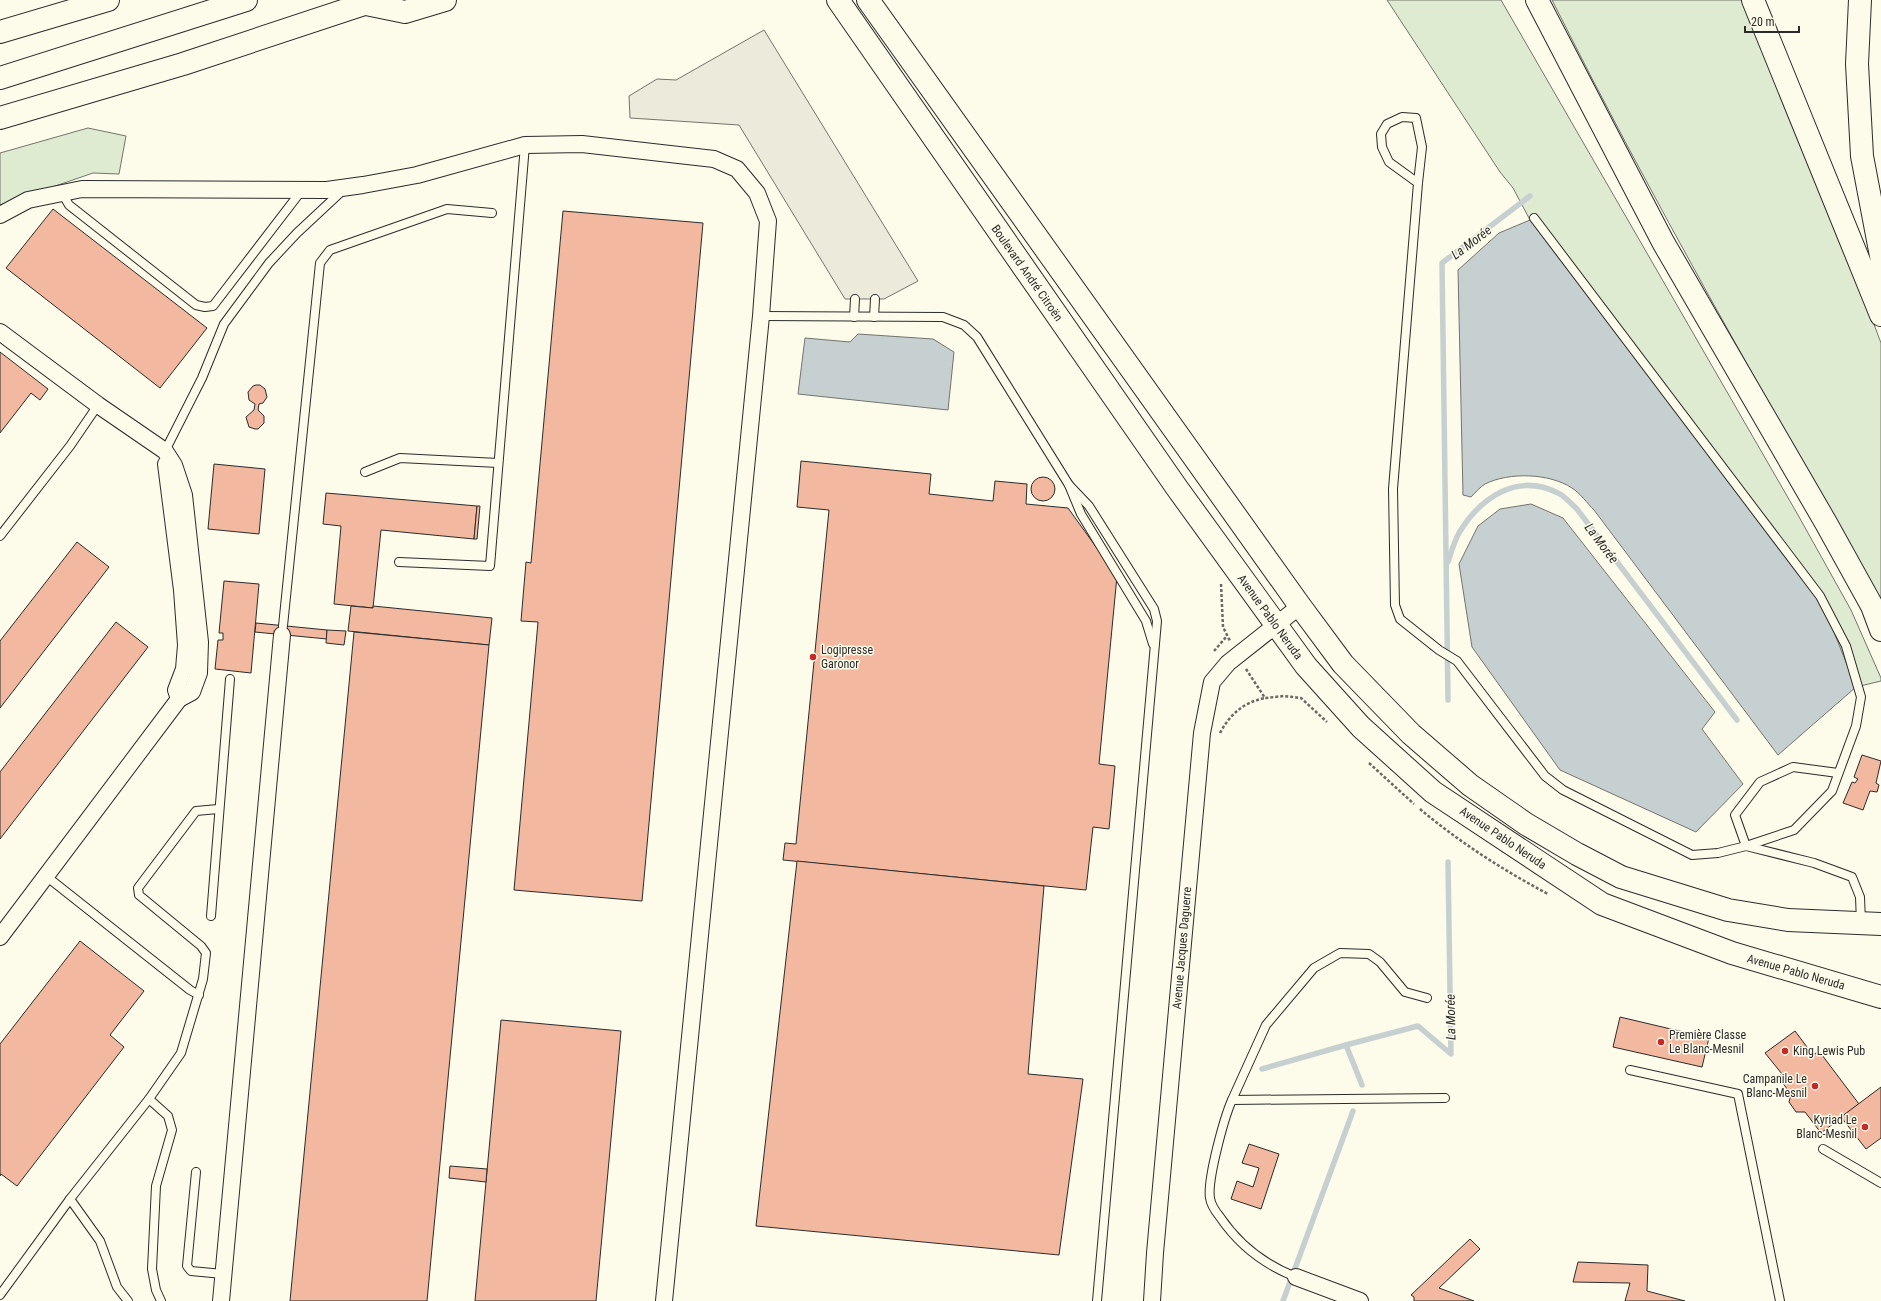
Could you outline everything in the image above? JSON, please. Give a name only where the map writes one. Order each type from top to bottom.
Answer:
[{"type":"main road","points":[[0,32],[108,0]]},
{"type":"main road","points":[[0,78],[246,0]]},
{"type":"main road","points":[[0,118],[183,64],[371,2],[405,12],[445,0]]},
{"type":"main road","name":"Boulevard André Citroën","points":[[838,0],[1176,488],[1218,545]]},
{"type":"main road","name":"Avenue Pablo Neruda","points":[[868,0],[1300,606],[1344,664],[1411,734],[1470,785],[1526,824],[1577,854],[1621,877],[1728,910],[1788,920],[1875,924]]},
{"type":"main road","points":[[1537,0],[1664,242],[1826,523],[1872,606],[1881,630]]},
{"type":"main road","points":[[1753,0],[1881,315]]},
{"type":"main road","points":[[1860,0],[1857,64],[1862,156],[1881,256]]},
{"type":"main road","points":[[1872,292],[1881,263]]},
{"type":"main road","name":"Avenue Pablo Neruda","points":[[1218,545],[1306,666],[1361,727],[1433,792],[1602,904],[1732,953],[1881,997]]},
{"type":"street","points":[[0,214],[28,200],[82,189],[327,190],[418,175],[525,145],[582,144],[714,159],[737,169],[758,193],[768,221],[761,316],[664,1301]]},
{"type":"street","points":[[0,332],[98,406],[165,451],[167,479],[182,590],[186,645],[184,669],[176,690],[179,699],[0,937]]},
{"type":"street","name":"Avenue Jacques Daguerre","points":[[1152,1301],[1155,1253],[1202,733],[1212,682],[1228,663],[1300,606]]},
{"type":"street","points":[[221,1301],[282,630]]},
{"type":"street","points":[[1296,1277],[1360,1301]]},
{"type":"lane","points":[[1418,183],[1388,162],[1382,146],[1381,134],[1387,124],[1402,117],[1416,118],[1422,147],[1393,489],[1395,605],[1400,619],[1439,650],[1457,661],[1545,776],[1563,790],[1692,855],[1718,853],[1746,846],[1794,830],[1832,791],[1856,726],[1861,697],[1846,646],[1820,596],[1534,218]]},
{"type":"lane","points":[[399,562],[490,566],[525,145]]},
{"type":"lane","points":[[165,451],[202,378],[224,324],[269,263],[297,233],[345,187]]},
{"type":"lane","points":[[62,193],[69,205],[196,305],[205,307],[213,306],[303,189]]},
{"type":"lane","points":[[282,630],[320,262],[330,250],[447,209],[492,213]]},
{"type":"lane","points":[[854,317],[855,299]]},
{"type":"lane","points":[[874,317],[875,299]]},
{"type":"lane","points":[[761,316],[943,317],[964,325],[977,337],[1069,485],[1081,514],[1146,620],[1154,648]]},
{"type":"lane","points":[[0,536],[70,446],[98,406]]},
{"type":"lane","points":[[365,472],[400,458],[498,463]]},
{"type":"lane","points":[[1069,485],[1089,506],[1154,609],[1157,621],[1097,1301]]},
{"type":"lane","points":[[211,916],[218,809],[230,679]]},
{"type":"lane","points":[[1746,846],[1735,815],[1760,782],[1793,767],[1838,774]]},
{"type":"lane","points":[[0,1295],[70,1199],[149,1099],[181,1054],[203,979],[206,954],[202,946],[139,895],[138,888],[196,811],[218,809]]},
{"type":"lane","points":[[1746,846],[1814,863],[1852,877],[1860,897],[1875,924]]},
{"type":"lane","points":[[46,876],[190,990],[199,994]]},
{"type":"lane","points":[[1296,1277],[1279,1270],[1254,1254],[1228,1229],[1213,1207],[1210,1199],[1209,1186],[1226,1113],[1266,1025],[1314,968],[1340,953],[1369,954],[1380,962],[1405,992],[1427,998]]},
{"type":"lane","points":[[1630,1070],[1738,1094],[1780,1301]]},
{"type":"lane","points":[[1232,1100],[1445,1098]]},
{"type":"lane","points":[[149,1099],[168,1116],[172,1130],[156,1186],[152,1269],[156,1290],[161,1301]]},
{"type":"lane","points":[[1823,1149],[1881,1183]]},
{"type":"lane","points":[[196,1172],[188,1266],[191,1271],[223,1274]]},
{"type":"lane","points":[[70,1199],[100,1241],[117,1287],[128,1301]]},
{"type":"path","points":[[1218,738],[1228,718],[1241,707],[1256,699],[1265,698]]},
{"type":"green space","points":[[1387,0],[1501,0],[1798,515],[1851,610],[1881,681],[1856,687],[1773,538],[1530,220],[1513,188],[1500,172]]},
{"type":"green space","points":[[1552,0],[1746,0],[1840,234],[1881,343],[1881,605],[1874,589],[1669,223]]},
{"type":"green space","points":[[88,128],[126,136],[119,174],[93,173],[0,205],[0,153]]},
{"type":"shaded area","points":[[764,30],[918,281],[884,299],[845,299],[739,125],[630,118],[629,96],[657,79],[676,80]]},
{"type":"shaded area","points":[[1530,220],[1823,605],[1856,687],[1778,755],[1594,510],[1575,490],[1552,479],[1517,476],[1505,477],[1485,484],[1471,497],[1463,495],[1458,270],[1499,233]]},
{"type":"shaded area","points":[[858,334],[933,339],[954,352],[948,410],[798,394],[805,338],[850,342]]},
{"type":"shaded area","points":[[1531,504],[1563,518],[1715,712],[1702,729],[1743,784],[1696,832],[1560,770],[1472,647],[1459,564],[1478,526],[1500,509]]},
{"type":"building","points":[[53,209],[207,328],[160,388],[6,268]]},
{"type":"building","points":[[563,211],[703,223],[642,901],[514,890],[538,622],[521,621],[526,562],[531,563]]},
{"type":"building","points":[[0,352],[48,389],[40,400],[31,393],[0,433]]},
{"type":"building","points":[[260,385],[265,389],[267,397],[263,403],[259,404],[258,410],[264,416],[264,423],[258,429],[249,427],[246,417],[254,410],[255,404],[249,400],[248,392],[253,386]]},
{"type":"building","points":[[801,461],[931,474],[929,494],[993,501],[995,481],[1027,484],[1026,504],[1068,508],[1117,576],[1099,764],[1115,766],[1109,829],[1093,827],[1086,890],[783,860],[785,843],[796,844],[829,510],[797,507]]},
{"type":"building","points":[[214,464],[265,469],[259,534],[208,529]]},
{"type":"building","points":[[1043,477],[1052,480],[1055,489],[1052,498],[1043,501],[1034,498],[1031,489],[1034,480]]},
{"type":"building","points":[[326,493],[477,506],[474,539],[381,530],[373,608],[334,604],[341,526],[323,524]]},
{"type":"building","points":[[477,506],[480,506],[477,539],[474,539]]},
{"type":"building","points":[[77,542],[109,567],[0,708],[0,641]]},
{"type":"building","points":[[224,581],[259,584],[251,673],[215,669],[218,640],[223,640],[223,633],[219,633]]},
{"type":"building","points":[[351,606],[373,608],[373,606],[492,618],[489,645],[348,631]]},
{"type":"building","points":[[116,622],[148,647],[0,839],[0,772]]},
{"type":"building","points":[[256,623],[327,630],[327,639],[255,632]]},
{"type":"building","points":[[327,630],[346,631],[344,645],[326,643]]},
{"type":"building","points":[[354,632],[489,645],[427,1301],[290,1301]]},
{"type":"building","points":[[1862,755],[1881,761],[1876,783],[1879,785],[1877,792],[1870,791],[1863,810],[1843,803],[1852,782],[1855,783],[1858,779],[1854,777]]},
{"type":"building","points":[[797,861],[1044,886],[1028,1074],[1083,1079],[1059,1255],[756,1226]]},
{"type":"building","points":[[80,941],[144,991],[110,1035],[124,1047],[17,1186],[1,1174],[0,1176],[0,1044]]},
{"type":"building","name":"Première Classe Le Blanc-Mesnil","points":[[1620,1017],[1709,1038],[1702,1067],[1613,1047]]},
{"type":"building","points":[[501,1020],[621,1031],[596,1301],[475,1301]]},
{"type":"building","name":"Campanile Le Blanc-Mesnil","points":[[1795,1031],[1813,1055],[1819,1051],[1859,1104],[1821,1133],[1805,1112],[1796,1112],[1789,1102],[1791,1094],[1778,1077],[1782,1074],[1765,1053]]},
{"type":"building","name":"Kyriad Le Blanc-Mesnil","points":[[1881,1087],[1881,1138],[1866,1149],[1841,1117]]},
{"type":"building","points":[[1249,1144],[1279,1154],[1261,1209],[1231,1199],[1237,1181],[1253,1187],[1259,1168],[1242,1163]]},
{"type":"building","points":[[450,1166],[487,1169],[486,1182],[449,1178]]},
{"type":"building","points":[[1470,1239],[1480,1249],[1439,1288],[1474,1301],[1414,1301],[1414,1297],[1411,1295]]},
{"type":"building","points":[[1578,1262],[1648,1265],[1647,1291],[1685,1301],[1625,1301],[1630,1283],[1573,1282]]},
{"type":"waterway","name":"La Morée","points":[[1448,700],[1442,263],[1530,196]]},
{"type":"waterway","name":"La Morée","points":[[1448,562],[1457,536],[1468,520],[1489,499],[1514,487],[1528,485],[1543,487],[1561,494],[1577,509],[1737,720]]},
{"type":"waterway","name":"La Morée","points":[[1362,1085],[1346,1045],[1418,1026],[1451,1054],[1448,862]]},
{"type":"waterway","name":"La Morée","points":[[1262,1069],[1346,1045]]},
{"type":"waterway","name":"La Morée","points":[[1283,1301],[1353,1111]]},
{"type":"place","name":"Logipresse Garonor","points":[[813,657]]},
{"type":"place","name":"Première Classe Le Blanc-Mesnil","points":[[1661,1042]]},
{"type":"place","name":"King Lewis Pub","points":[[1785,1051]]},
{"type":"place","name":"Campanile Le Blanc-Mesnil","points":[[1815,1086]]},
{"type":"place","name":"Kyriad Le Blanc-Mesnil","points":[[1865,1127]]}]
